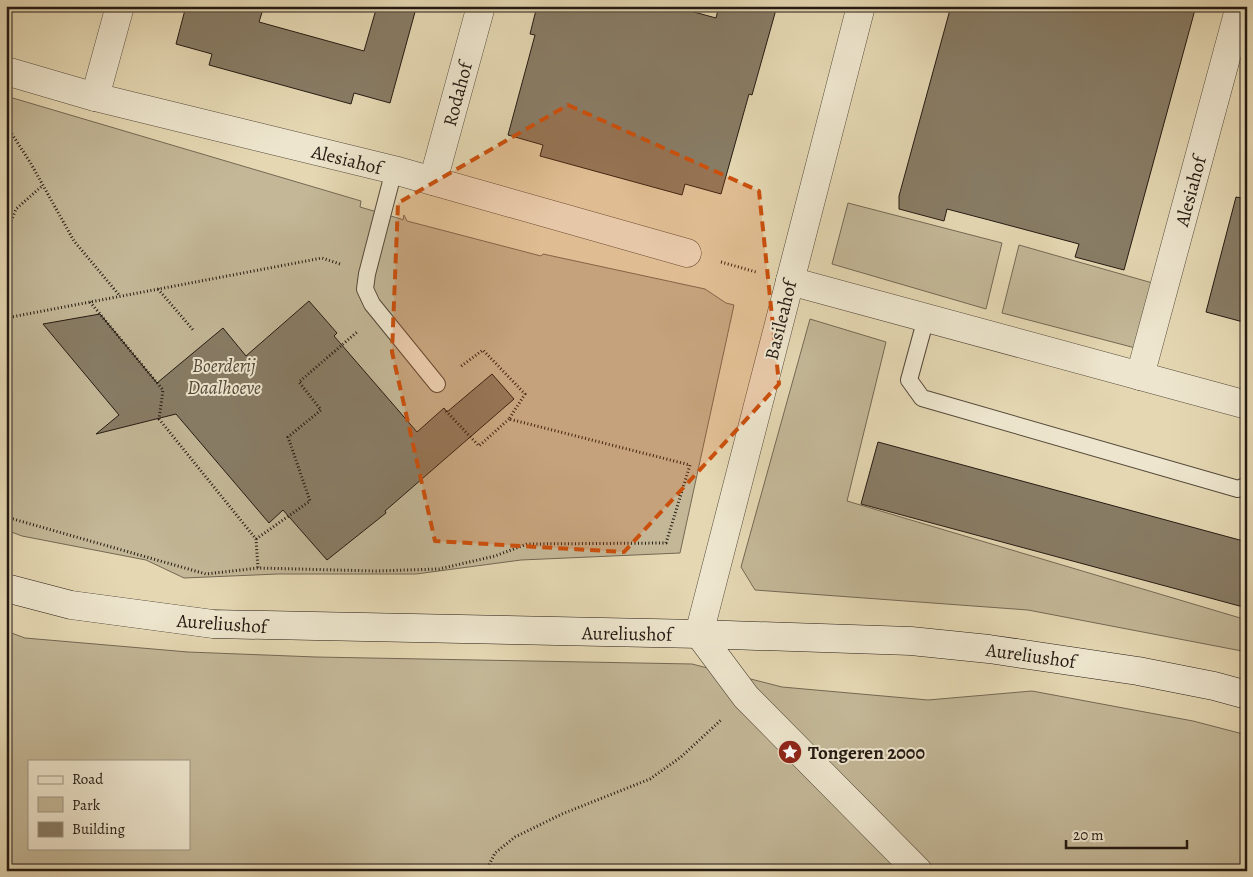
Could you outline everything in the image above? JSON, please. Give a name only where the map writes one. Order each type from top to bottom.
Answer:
[{"type":"street","points":[[95,97],[120,6]]},
{"type":"street","name":"Rodahof","points":[[433,181],[481,6]]},
{"type":"street","name":"Basileahof","points":[[699,634],[861,6]]},
{"type":"street","name":"Alesiahof","points":[[1140,376],[1240,6]]},
{"type":"street","name":"Alesiahof","points":[[6,71],[95,97],[394,170],[687,253]]},
{"type":"street","points":[[790,281],[1247,405]]},
{"type":"street","name":"Aureliushof","points":[[6,588],[71,605],[213,624],[699,634],[911,641],[989,649],[1138,671],[1214,686],[1247,695]]},
{"type":"street","points":[[699,634],[746,697],[918,871]]},
{"type":"lane","points":[[394,170],[367,274],[365,289],[372,304],[437,384]]},
{"type":"lane","points":[[926,318],[910,380],[922,398],[1238,489],[1247,486]]},
{"type":"path","points":[[6,125],[30,162],[74,241],[120,296]]},
{"type":"path","points":[[6,234],[16,209],[42,186]]},
{"type":"path","points":[[687,253],[790,281]]},
{"type":"path","points":[[6,318],[322,258],[367,274]]},
{"type":"path","points":[[158,289],[194,330]]},
{"type":"path","points":[[90,302],[163,390],[159,418],[256,539],[258,568]]},
{"type":"path","points":[[256,539],[310,501],[288,437],[320,410],[298,382],[379,313]]},
{"type":"path","points":[[483,350],[525,394],[509,419],[479,446],[441,405],[437,384],[483,350]]},
{"type":"path","points":[[6,517],[206,574],[258,568],[376,571],[439,569],[495,556],[527,544],[666,543],[690,466],[509,419]]},
{"type":"path","points":[[486,871],[495,854],[515,837],[562,814],[650,780],[681,757],[746,697]]},
{"type":"highlighted area","points":[[568,105],[759,191],[779,384],[624,552],[435,541],[392,352],[398,203]]},
{"type":"green space","name":"Boerderij Daalhoeve","points":[[6,96],[361,201],[360,207],[403,220],[404,215],[407,221],[541,256],[543,254],[705,289],[726,303],[734,305],[680,553],[521,560],[416,574],[278,574],[184,578],[146,560],[22,536],[6,530]]},
{"type":"green space","points":[[848,203],[1002,243],[986,309],[832,264]]},
{"type":"green space","points":[[1019,245],[1156,284],[1143,350],[1002,313]]},
{"type":"green space","points":[[810,319],[886,342],[847,501],[1247,620],[1247,652],[1028,610],[755,590],[741,567]]},
{"type":"green space","points":[[6,631],[25,638],[188,652],[316,657],[692,664],[782,687],[928,700],[1032,691],[1193,721],[1247,735],[1247,871],[6,871]]},
{"type":"building","points":[[186,6],[264,6],[259,22],[364,51],[377,6],[395,6],[415,12],[390,103],[354,93],[351,104],[209,65],[212,54],[176,44]]},
{"type":"building","points":[[537,6],[672,6],[716,18],[719,6],[777,6],[752,95],[749,94],[721,194],[685,184],[682,195],[540,156],[543,145],[508,135],[535,35],[530,34]]},
{"type":"building","points":[[951,6],[1196,6],[1124,270],[1075,257],[1079,244],[947,209],[944,221],[899,209],[899,196]]},
{"type":"building","points":[[1236,197],[1247,199],[1247,323],[1206,312]]},
{"type":"building","points":[[309,301],[337,333],[334,336],[417,432],[444,408],[447,412],[492,374],[514,399],[385,511],[386,513],[327,560],[283,510],[269,523],[176,414],[96,434],[119,415],[43,324],[100,314],[157,383],[223,328],[246,356]]},
{"type":"building","points":[[878,442],[1247,542],[1247,608],[861,504]]},
{"type":"place","name":"Tongeren 2000","points":[[790,752]]}]
